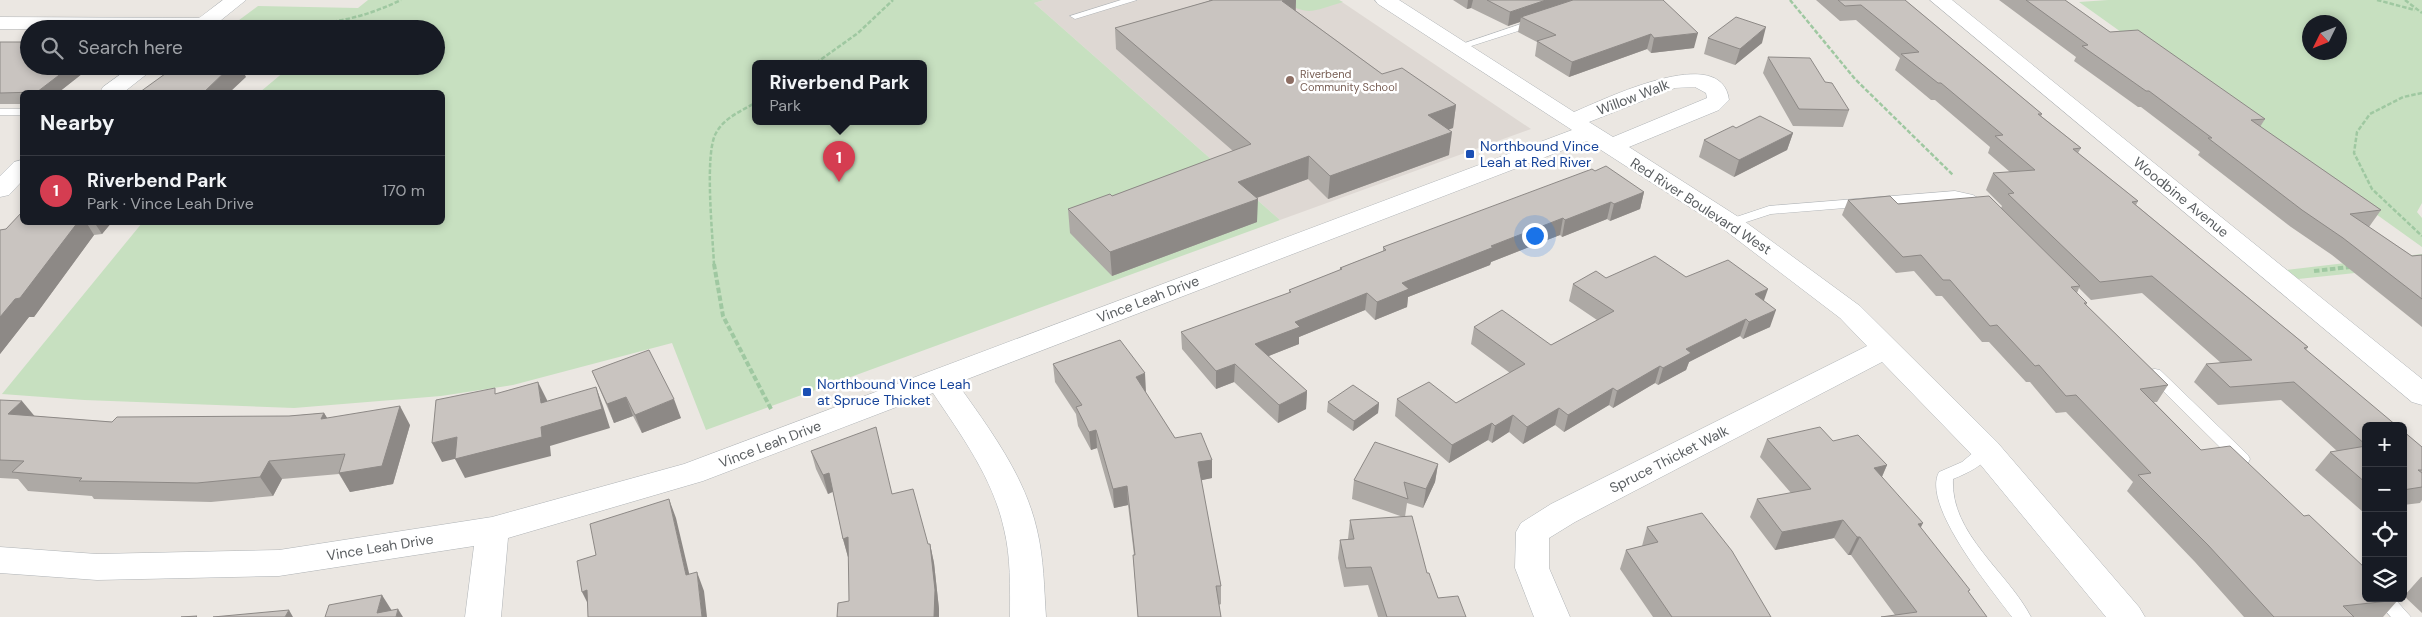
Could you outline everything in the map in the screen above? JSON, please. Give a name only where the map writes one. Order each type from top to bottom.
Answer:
[{"type":"street","points":[[208,20],[236,0]]},
{"type":"street","name":"Red River Boulevard West","points":[[1386,0],[1731,223],[1850,312],[1986,450],[2127,617]]},
{"type":"street","name":"Woodbine Avenue","points":[[1940,0],[2422,395]]},
{"type":"street","points":[[0,23],[20,23]]},
{"type":"street","points":[[114,90],[134,75]]},
{"type":"street","name":"Willow Walk","points":[[1697,80],[1709,84],[1717,91],[1718,100],[1711,105],[1590,133],[1672,82],[1697,80]]},
{"type":"street","name":"Vince Leah Drive","points":[[0,560],[97,567],[279,562],[492,530],[692,473],[1590,133]]},
{"type":"street","points":[[0,190],[20,169]]},
{"type":"street","name":"Spruce Thicket Walk","points":[[1552,617],[1532,568],[1533,532],[1563,513],[1886,348]]},
{"type":"street","points":[[939,379],[994,460],[1014,507],[1025,551],[1028,617]]},
{"type":"street","points":[[483,617],[492,530]]},
{"type":"lane","points":[[1075,16],[1132,0]]},
{"type":"lane","points":[[1458,48],[1547,18]]},
{"type":"lane","points":[[0,112],[20,112]]},
{"type":"lane","points":[[1731,223],[1769,210],[1955,195],[1969,198],[1992,212]]},
{"type":"lane","points":[[2147,366],[2253,470]]},
{"type":"lane","points":[[1986,450],[1968,466],[1945,476],[1944,495],[1965,541],[2022,617]]},
{"type":"lane","points":[[2386,602],[2402,617]]},
{"type":"path","points":[[353,20],[380,12],[401,0]]},
{"type":"path","points":[[820,60],[858,33],[893,0]]},
{"type":"path","points":[[1790,0],[1855,79],[1958,180],[1969,198]]},
{"type":"path","points":[[2377,0],[2422,13]]},
{"type":"path","points":[[2405,0],[2415,10]]},
{"type":"path","points":[[2422,93],[2402,97],[2370,114],[2357,132],[2354,154],[2372,188],[2387,205],[2422,236]]},
{"type":"path","points":[[752,105],[727,119],[715,134],[710,156],[712,231],[715,272],[723,316],[771,409]]},
{"type":"path","points":[[2276,275],[2354,267]]},
{"type":"shaded area","name":"Riverbend Community School","points":[[1044,0],[1339,0],[1531,129],[1280,220],[1034,3]]},
{"type":"green space","points":[[368,0],[1044,0],[1034,3],[1280,220],[706,430],[672,343],[513,385],[441,396],[294,408],[84,400],[2,394],[140,225],[445,225],[445,90],[262,90],[280,75],[445,75],[445,20],[239,20],[258,6],[358,8]]},
{"type":"green space","points":[[1283,0],[1339,0],[1343,2],[1318,10],[1306,11],[1292,6]]},
{"type":"green space","points":[[2108,0],[2422,0],[2422,203],[2417,212],[2422,218],[2422,247],[2079,2]]},
{"type":"green space","points":[[2422,254],[2422,266],[2298,279],[2286,270]]},
{"type":"building","points":[[1213,0],[1286,0],[1282,1],[1382,74],[1402,68],[1456,105],[1428,115],[1452,132],[1330,176],[1309,156],[1238,182],[1258,199],[1110,252],[1068,209],[1110,194],[1112,196],[1251,144],[1115,28]]},
{"type":"building","points":[[1487,0],[1546,0],[1510,12]]},
{"type":"building","points":[[1573,0],[1663,0],[1698,33],[1654,38],[1651,34],[1572,62],[1537,41],[1556,35],[1521,17]]},
{"type":"building","points":[[1838,0],[1905,0],[2042,114],[2038,114],[2081,148],[2073,149],[2138,201],[2132,202],[2308,347],[2304,348],[2392,422],[2362,422],[2362,442],[2294,382],[2230,387],[2206,364],[2252,360],[2152,276],[2100,282],[2008,194],[2014,193],[1993,173],[2035,170],[1995,136],[2003,135],[1941,83],[1938,83],[1901,54],[1919,52],[1861,5],[1845,6]]},
{"type":"building","points":[[2026,0],[2065,0],[2110,32],[2138,30],[2265,119],[2251,120],[2381,210],[2350,214],[2412,256],[2422,255],[2422,299],[2343,238],[2302,210],[2208,138],[2212,138],[2149,91],[2146,91],[2082,46],[2088,45]]},
{"type":"building","points":[[1736,17],[1766,27],[1740,49],[1708,38]]},
{"type":"building","points":[[0,42],[20,42],[20,75],[59,75],[40,90],[0,93]]},
{"type":"building","points":[[1768,57],[1810,58],[1825,82],[1832,83],[1849,110],[1799,109]]},
{"type":"building","points":[[164,75],[222,75],[206,90],[143,90]]},
{"type":"building","points":[[1760,116],[1793,133],[1739,160],[1704,140],[1733,126],[1736,128]]},
{"type":"building","points":[[1606,166],[1644,192],[1614,204],[1611,202],[1565,220],[1563,218],[1491,246],[1494,247],[1402,283],[1409,289],[1377,302],[1367,293],[1295,322],[1300,327],[1255,344],[1307,391],[1279,405],[1235,364],[1216,371],[1181,332],[1291,292],[1289,290],[1386,250],[1383,247],[1592,169],[1595,171]]},
{"type":"building","points":[[1890,196],[1898,204],[1989,196],[2080,286],[2071,287],[2087,303],[2084,303],[2168,385],[2140,389],[2201,450],[2230,446],[2304,516],[2309,515],[2362,565],[2362,602],[2380,602],[2343,606],[2354,617],[2274,617],[2208,545],[2138,475],[2151,473],[2076,395],[2066,396],[2039,365],[2035,366],[1997,325],[1990,326],[1950,280],[1943,280],[1921,255],[1903,257],[1848,200]]},
{"type":"building","points":[[20,214],[20,225],[76,225],[20,298],[15,299],[0,317],[0,230],[6,229]]},
{"type":"building","points":[[1655,256],[1686,277],[1728,260],[1768,289],[1755,294],[1776,310],[1749,322],[1746,319],[1686,349],[1691,353],[1663,368],[1660,366],[1617,391],[1613,388],[1568,415],[1559,408],[1527,427],[1513,415],[1495,426],[1492,423],[1452,445],[1397,399],[1429,382],[1456,403],[1525,364],[1474,327],[1502,310],[1551,345],[1614,311],[1573,284],[1596,271],[1606,278]]},
{"type":"building","points":[[1120,340],[1145,373],[1136,377],[1175,438],[1201,433],[1212,460],[1198,462],[1221,586],[1216,586],[1221,617],[1138,617],[1133,555],[1135,555],[1127,486],[1113,489],[1096,430],[1089,432],[1076,407],[1082,405],[1053,364]]},
{"type":"building","points":[[649,350],[674,399],[635,415],[626,397],[607,404],[592,371]]},
{"type":"building","points":[[538,382],[541,403],[596,387],[602,409],[541,427],[542,437],[455,459],[457,437],[432,443],[436,400],[495,388],[495,394]]},
{"type":"building","points":[[1353,385],[1379,403],[1354,421],[1328,402]]},
{"type":"building","points":[[0,400],[22,401],[8,414],[112,422],[117,417],[289,416],[324,413],[321,419],[400,406],[382,466],[339,473],[345,454],[269,461],[260,477],[197,483],[79,481],[82,478],[12,472],[24,461],[0,460]]},
{"type":"building","points":[[876,427],[892,494],[913,489],[928,544],[930,544],[935,590],[934,617],[837,617],[838,603],[849,601],[848,537],[843,539],[829,473],[823,475],[811,451]]},
{"type":"building","points":[[1820,427],[1833,441],[1858,435],[1887,465],[1874,468],[1923,523],[1918,524],[1970,590],[1968,591],[1987,617],[1881,617],[1917,612],[1860,537],[1857,537],[1843,520],[1782,532],[1757,499],[1811,489],[1767,439]]},
{"type":"building","points":[[2407,434],[2422,447],[2422,470],[2418,470],[2422,473],[2422,487],[2407,489]]},
{"type":"building","points":[[1375,442],[1438,464],[1426,489],[1404,482],[1408,499],[1354,480]]},
{"type":"building","points":[[2362,447],[2362,480],[2330,452]]},
{"type":"building","points":[[669,499],[686,575],[697,572],[702,617],[588,617],[587,590],[582,592],[577,561],[596,555],[590,524]]},
{"type":"building","points":[[1702,513],[1732,551],[1771,617],[1672,617],[1626,550],[1658,542],[1647,527]]},
{"type":"building","points":[[1412,516],[1427,573],[1429,573],[1438,598],[1458,596],[1466,617],[1387,617],[1371,567],[1346,568],[1340,540],[1354,539],[1350,520]]},
{"type":"building","points":[[382,595],[377,613],[398,609],[396,617],[325,617],[329,605]]},
{"type":"building","points":[[289,610],[285,617],[213,617]]},
{"type":"place","name":"Riverbend Community School","points":[[1290,80]]},
{"type":"place","name":"Northbound Vince Leah at Red River","points":[[1470,154]]},
{"type":"place","name":"Riverbend Park","points":[[839,182]]},
{"type":"place","name":"Northbound Vince Leah at Spruce Thicket","points":[[807,392]]}]
